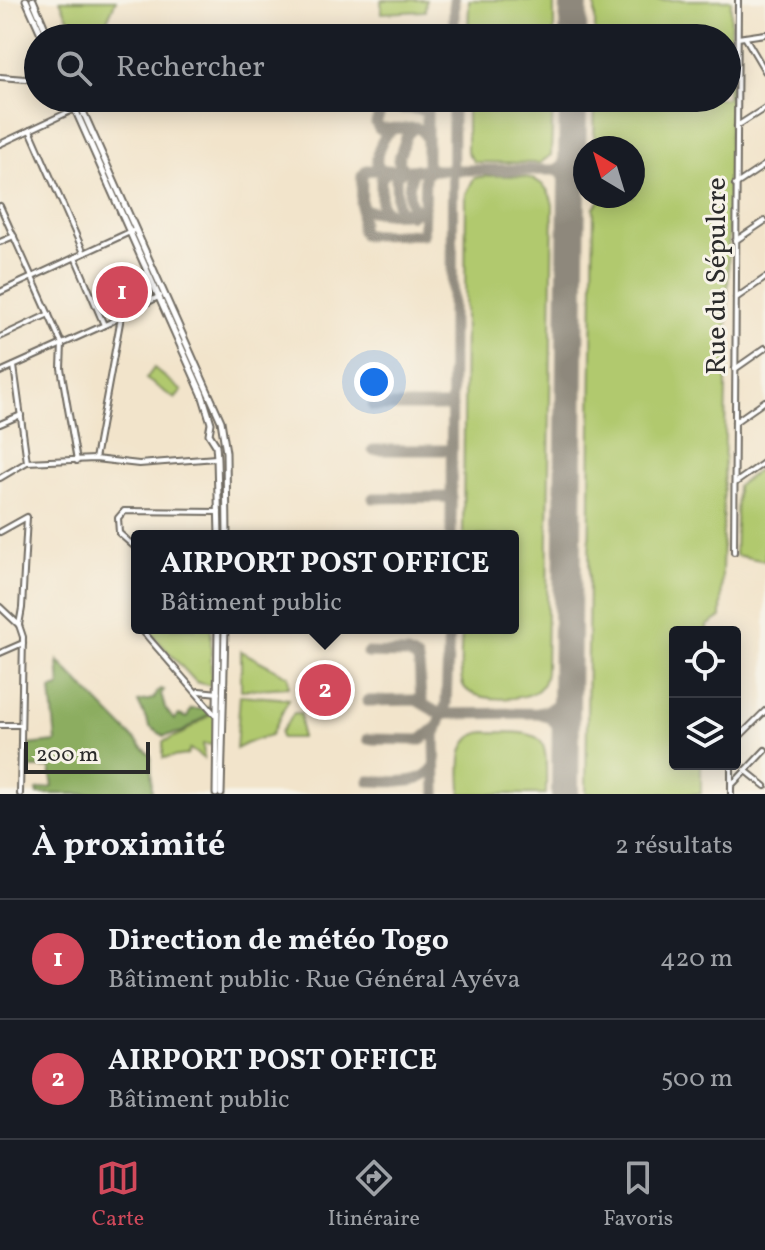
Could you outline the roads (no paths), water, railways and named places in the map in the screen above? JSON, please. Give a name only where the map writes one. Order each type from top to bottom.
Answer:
[{"type":"main road","points":[[26,0],[37,24]]},
{"type":"main road","points":[[33,0],[43,24]]},
{"type":"main road","points":[[77,112],[90,134]]},
{"type":"main road","points":[[82,112],[221,421],[226,452],[227,530]]},
{"type":"main road","points":[[133,230],[202,394],[211,423],[209,434],[216,445],[217,458],[219,530]]},
{"type":"main road","points":[[218,634],[219,794]]},
{"type":"main road","points":[[219,794],[225,634]]},
{"type":"street","name":"Rue du Sépulcre","points":[[738,0],[738,24]]},
{"type":"street","points":[[741,38],[765,34]]},
{"type":"street","points":[[745,37],[765,71]]},
{"type":"street","points":[[0,77],[24,79]]},
{"type":"street","points":[[736,127],[765,108]]},
{"type":"street","points":[[0,144],[69,112]]},
{"type":"street","name":"Rue du Sépulcre","points":[[734,552],[736,112]]},
{"type":"street","points":[[30,130],[85,253]]},
{"type":"street","points":[[735,185],[765,165]]},
{"type":"street","points":[[0,206],[62,344],[61,368],[77,461]]},
{"type":"street","points":[[735,241],[765,221]]},
{"type":"street","points":[[0,292],[133,230]]},
{"type":"street","points":[[0,242],[14,236]]},
{"type":"street","points":[[75,257],[104,325]]},
{"type":"street","points":[[736,298],[765,278]]},
{"type":"street","points":[[0,372],[160,296]]},
{"type":"street","points":[[0,337],[49,314]]},
{"type":"street","points":[[95,459],[121,317]]},
{"type":"street","points":[[735,369],[765,348]]},
{"type":"street","points":[[14,366],[27,462]]},
{"type":"street","points":[[735,422],[765,401]]},
{"type":"street","points":[[0,424],[21,415]]},
{"type":"street","points":[[0,478],[27,462],[95,459],[139,464],[217,458]]},
{"type":"street","points":[[735,483],[765,462]]},
{"type":"street","points":[[131,544],[119,533],[118,518],[124,511],[219,512]]},
{"type":"street","points":[[0,532],[27,517],[19,625],[23,643],[20,794]]},
{"type":"street","points":[[0,607],[19,625]]},
{"type":"street","points":[[0,617],[7,614]]},
{"type":"street","points":[[145,634],[217,718]]},
{"type":"street","points":[[0,653],[23,643]]},
{"type":"street","points":[[196,691],[218,693]]},
{"type":"street","points":[[741,735],[765,711]]},
{"type":"street","points":[[0,725],[20,725]]},
{"type":"street","points":[[732,785],[765,750]]},
{"type":"street","points":[[731,770],[731,794]]},
{"type":"street","points":[[745,770],[765,786]]},
{"type":"place","name":"Direction de météo Togo","points":[[122,292]]},
{"type":"place","name":"AIRPORT POST OFFICE","points":[[325,690]]}]
